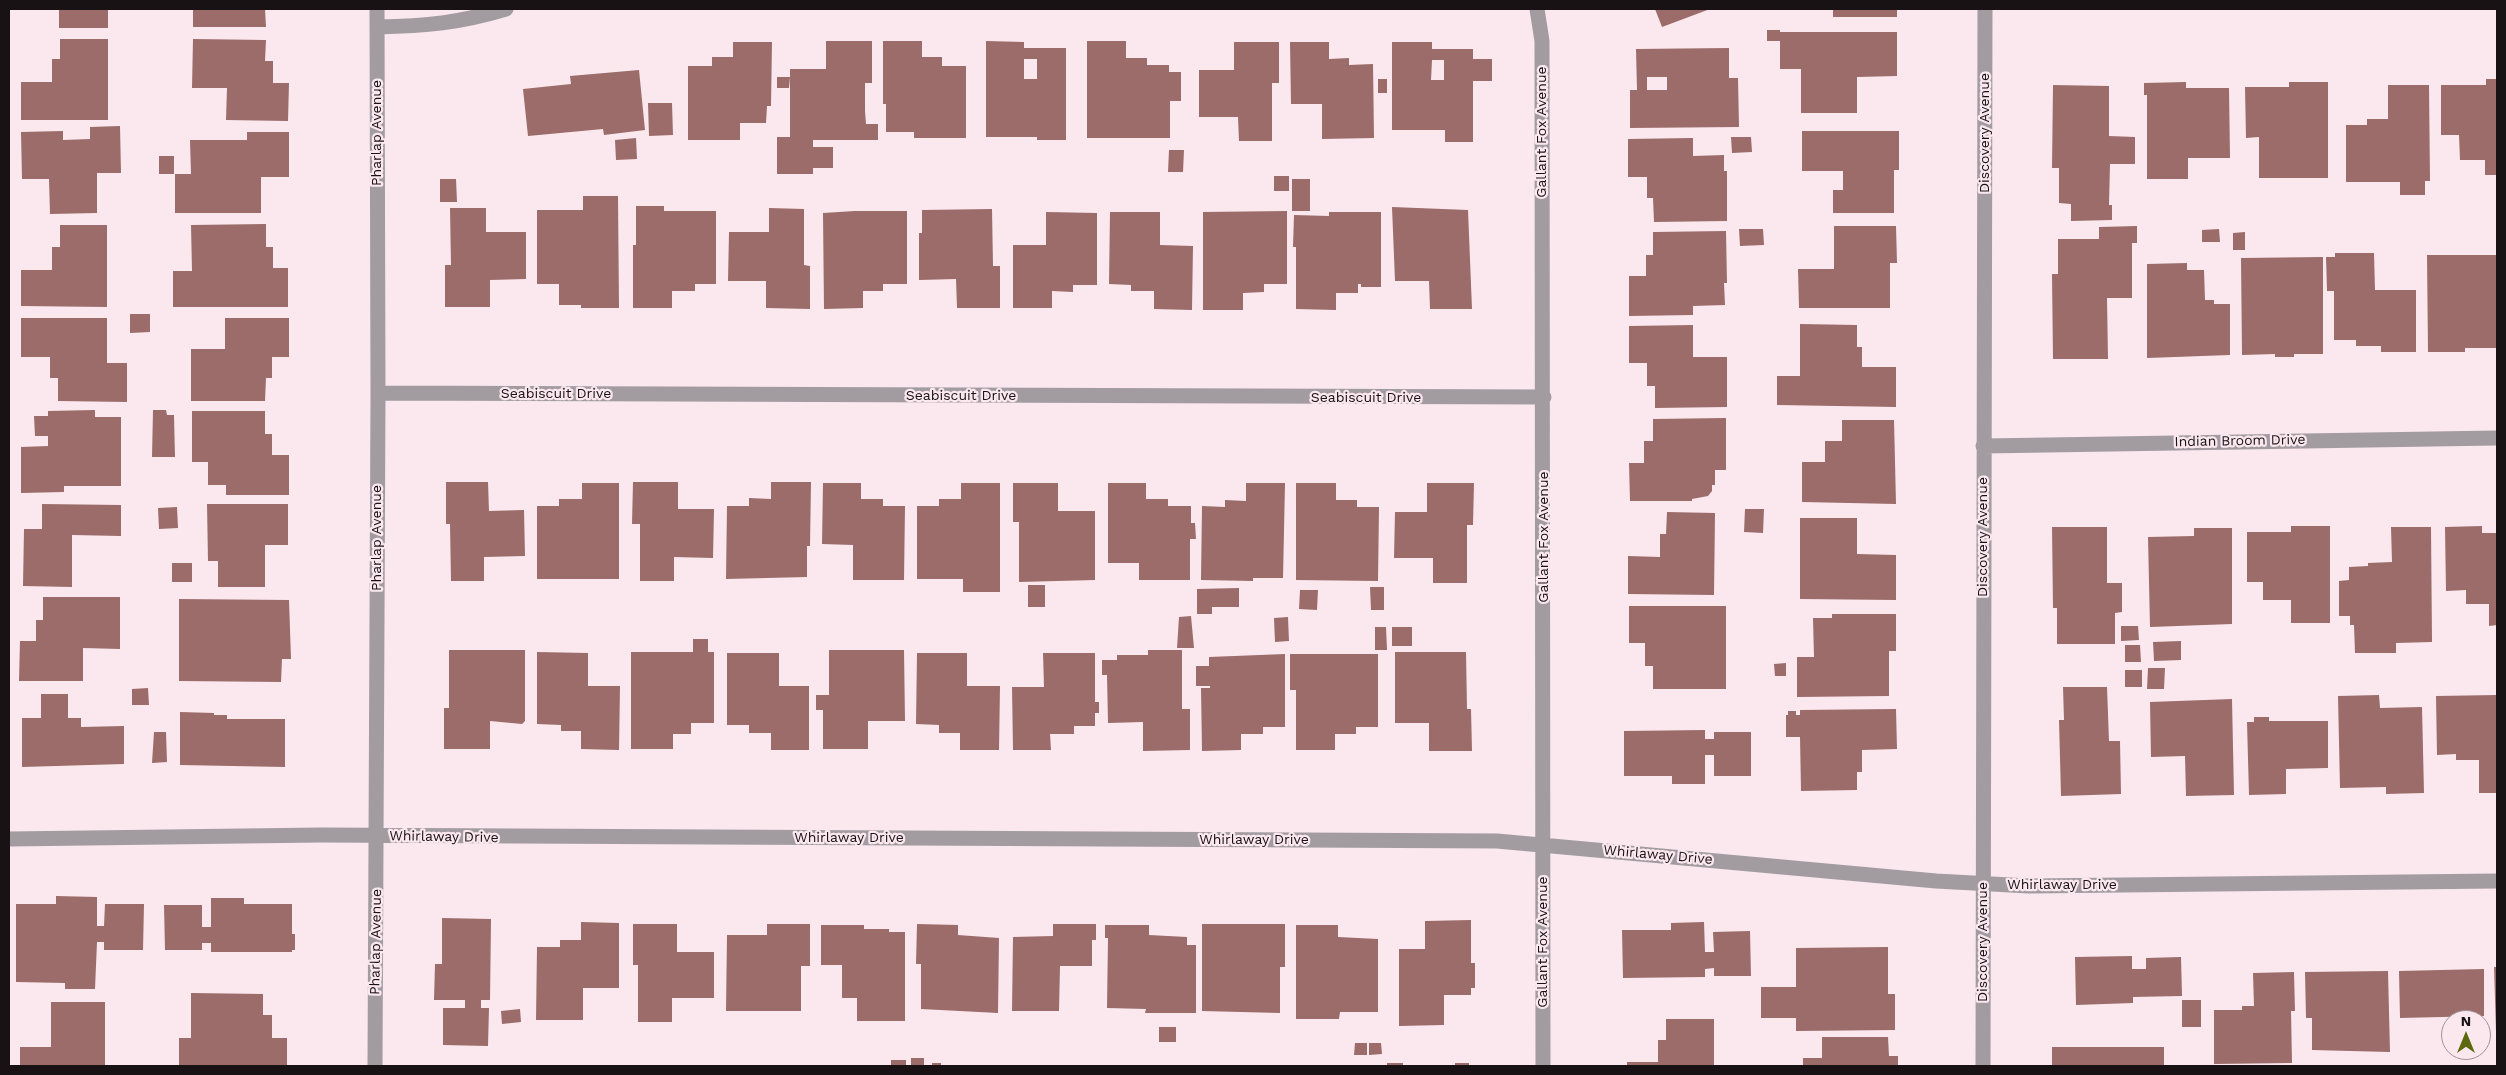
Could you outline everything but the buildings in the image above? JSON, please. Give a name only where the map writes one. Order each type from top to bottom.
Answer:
[{"type":"street","name":"Pharlap Avenue","points":[[375,1066],[378,393],[377,9]]},
{"type":"street","points":[[377,27],[431,25],[468,20],[506,9]]},
{"type":"street","name":"Gallant Fox Avenue","points":[[1537,9],[1542,41],[1544,397],[1543,1066]]},
{"type":"street","name":"Discovery Avenue","points":[[1983,1066],[1985,9]]},
{"type":"street","name":"Seabiscuit Drive","points":[[378,393],[1544,397]]},
{"type":"street","name":"Indian Broom Drive","points":[[1983,446],[2497,438]]},
{"type":"street","name":"Whirlaway Drive","points":[[9,839],[376,836],[1498,841],[2029,886],[2497,881]]}]
